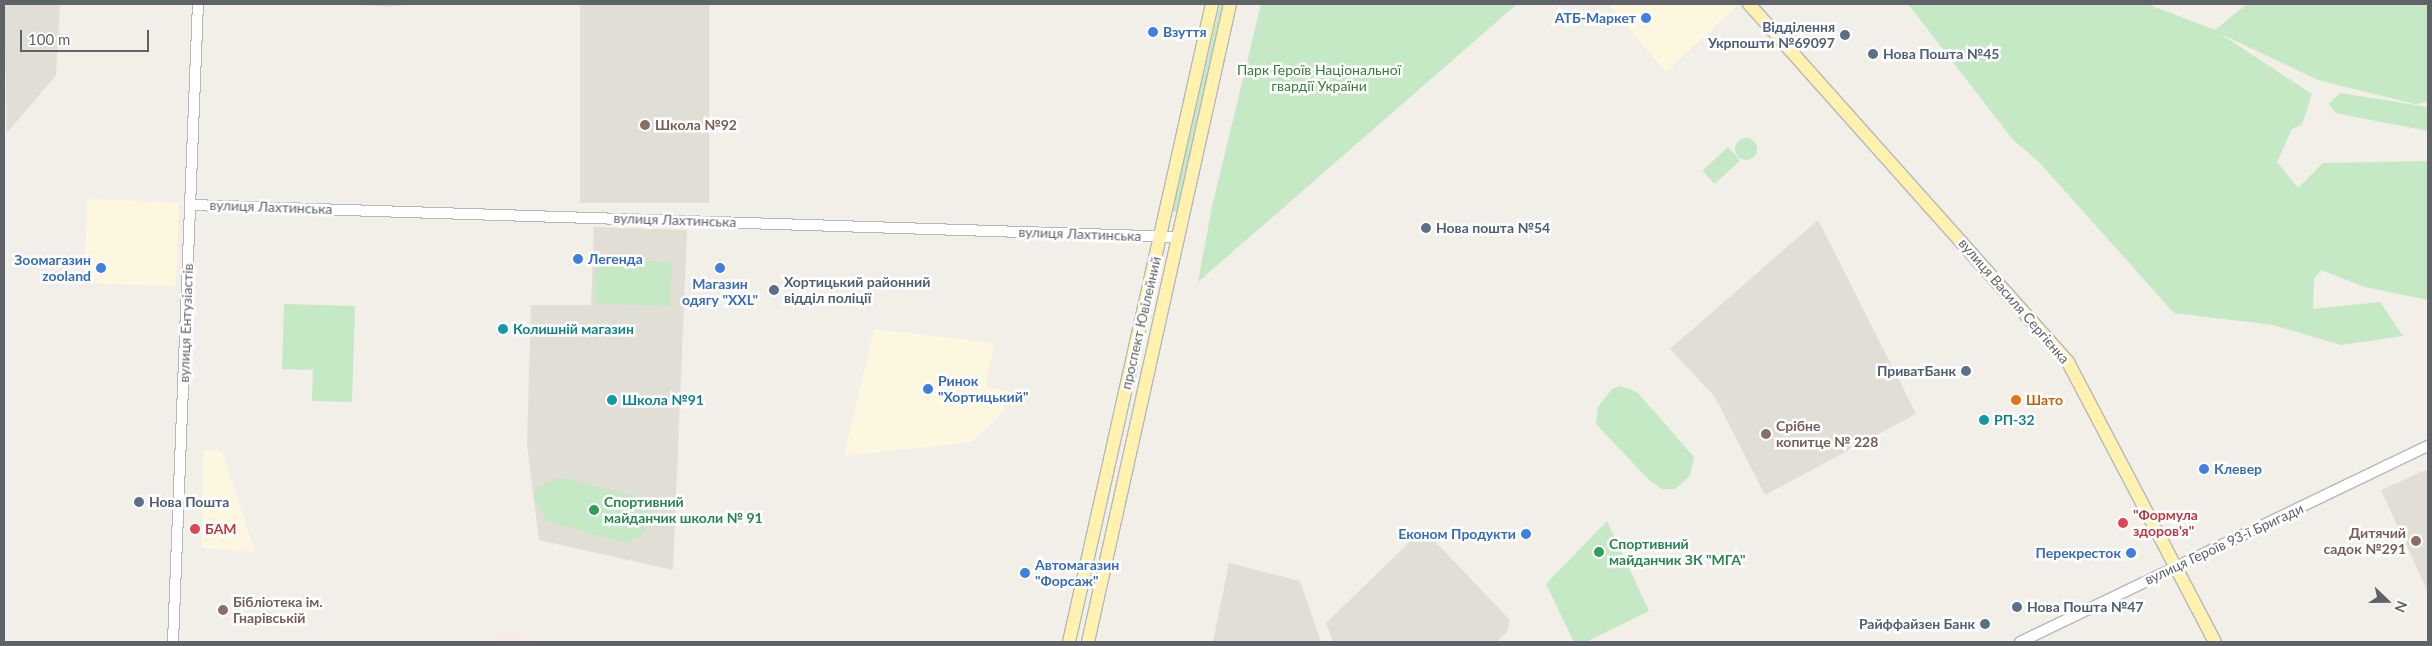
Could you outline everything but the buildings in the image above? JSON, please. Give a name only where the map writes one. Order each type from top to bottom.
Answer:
[{"type":"main road","name":"проспект Ювілейний","points":[[1069,642],[1212,4]]},
{"type":"main road","name":"проспект Ювілейний","points":[[1088,642],[1230,4]]},
{"type":"main road","name":"вулиця Василя Сергієнка","points":[[1749,4],[2068,362],[2178,565],[2215,642]]},
{"type":"street","name":"вулиця Ентузіастів","points":[[173,642],[198,4]]},
{"type":"street","name":"вулиця Лахтинська","points":[[191,204],[1178,237]]},
{"type":"street","name":"вулиця Героїв 93-ї Бригади","points":[[2020,642],[2428,446]]},
{"type":"shaded area","points":[[4,4],[60,4],[56,75],[7,133]]},
{"type":"shaded area","points":[[357,4],[413,4],[385,7]]},
{"type":"shaded area","points":[[580,4],[709,4],[709,203],[580,203]]},
{"type":"shaded area","points":[[1608,4],[1739,4],[1666,72]]},
{"type":"shaded area","points":[[87,199],[179,202],[176,286],[84,283]]},
{"type":"shaded area","points":[[1818,220],[1916,414],[1765,495],[1715,397],[1670,349]]},
{"type":"shaded area","points":[[594,227],[687,230],[673,570],[539,540],[527,445],[531,305],[591,305]]},
{"type":"shaded area","name":"Ринок \"Хортицький\"","points":[[874,329],[994,343],[986,386],[1008,392],[1003,412],[972,442],[844,456]]},
{"type":"shaded area","points":[[204,450],[222,451],[255,552],[201,548]]},
{"type":"shaded area","name":"Дитячий садок №291","points":[[2428,469],[2428,592],[2381,490]]},
{"type":"shaded area","points":[[1420,532],[1427,533],[1510,620],[1507,632],[1496,642],[1333,642],[1326,623]]},
{"type":"shaded area","points":[[1229,563],[1300,581],[1321,642],[1213,642]]},
{"type":"shaded area","points":[[495,631],[544,642],[492,642]]},
{"type":"green space","points":[[1220,4],[1223,4],[1177,212],[1172,212]]},
{"type":"green space","name":"Парк Героїв Національної гвардії України","points":[[1261,4],[1517,4],[1198,282],[1212,207]]},
{"type":"green space","points":[[1908,4],[2147,4],[2215,30],[2247,4],[2428,4],[2428,102],[2415,104],[2318,80],[2219,33],[2312,94],[2302,124],[2292,129],[2277,162],[2298,188],[2323,163],[2428,161],[2428,300],[2365,287],[2321,270],[2314,279],[2313,309],[2380,302],[2403,336],[2341,345],[2273,325],[2174,313],[2038,161],[2013,140]]},
{"type":"green space","points":[[2340,93],[2428,107],[2428,131],[2335,113],[2329,104]]},
{"type":"green space","points":[[1746,138],[1754,141],[1757,149],[1754,157],[1746,160],[1738,157],[1735,149],[1738,141]]},
{"type":"green space","points":[[1728,147],[1740,160],[1715,184],[1702,171]]},
{"type":"green space","points":[[597,258],[672,262],[670,307],[595,303]]},
{"type":"green space","points":[[284,304],[355,306],[352,402],[312,401],[313,370],[282,369]]},
{"type":"green space","points":[[1620,386],[1637,392],[1694,457],[1690,476],[1675,489],[1662,489],[1649,480],[1596,424],[1598,407],[1612,389]]},
{"type":"green space","name":"Спортивний майданчик школи № 91","points":[[559,477],[640,497],[652,511],[647,530],[628,543],[548,522],[533,498],[538,487]]},
{"type":"green space","name":"Спортивний майданчик ЗК \"МГА\"","points":[[1607,521],[1649,611],[1586,642],[1574,642],[1546,584]]},
{"type":"place","name":"АТБ-Маркет","points":[[1646,18]]},
{"type":"place","name":"Взуття","points":[[1153,32]]},
{"type":"place","name":"Відділення Укрпошти №69097","points":[[1845,35]]},
{"type":"place","name":"Нова Пошта №45","points":[[1873,54]]},
{"type":"place","name":"Школа №92","points":[[645,125]]},
{"type":"place","name":"Нова пошта №54","points":[[1426,228]]},
{"type":"place","name":"Легенда","points":[[578,259]]},
{"type":"place","name":"Зоомагазин zooland","points":[[101,268]]},
{"type":"place","name":"Магазин одягу \"XXL\"","points":[[720,268]]},
{"type":"place","name":"Хортицький районний відділ поліції","points":[[774,290]]},
{"type":"place","name":"Колишній магазин","points":[[503,329]]},
{"type":"place","name":"ПриватБанк","points":[[1966,371]]},
{"type":"place","name":"Ринок \"Хортицький\"","points":[[928,389]]},
{"type":"place","name":"Школа №91","points":[[612,400]]},
{"type":"place","name":"Шато","points":[[2016,400]]},
{"type":"place","name":"РП-32","points":[[1984,420]]},
{"type":"place","name":"Срібне копитце № 228","points":[[1766,434]]},
{"type":"place","name":"Клевер","points":[[2204,469]]},
{"type":"place","name":"Нова Пошта","points":[[139,502]]},
{"type":"place","name":"Спортивний майданчик школи № 91","points":[[594,510]]},
{"type":"place","name":"\"Формула здоров'я\"","points":[[2123,523]]},
{"type":"place","name":"БАМ","points":[[195,529]]},
{"type":"place","name":"Економ Продукти","points":[[1526,534]]},
{"type":"place","name":"Дитячий садок №291","points":[[2416,541]]},
{"type":"place","name":"Спортивний майданчик ЗК \"МГА\"","points":[[1599,552]]},
{"type":"place","name":"Перекресток","points":[[2131,553]]},
{"type":"place","name":"Автомагазин \"Форсаж\"","points":[[1025,573]]},
{"type":"place","name":"Нова Пошта №47","points":[[2017,607]]},
{"type":"place","name":"Бібліотека ім. Гнарівській","points":[[223,610]]},
{"type":"place","name":"Райффайзен Банк","points":[[1985,624]]}]
